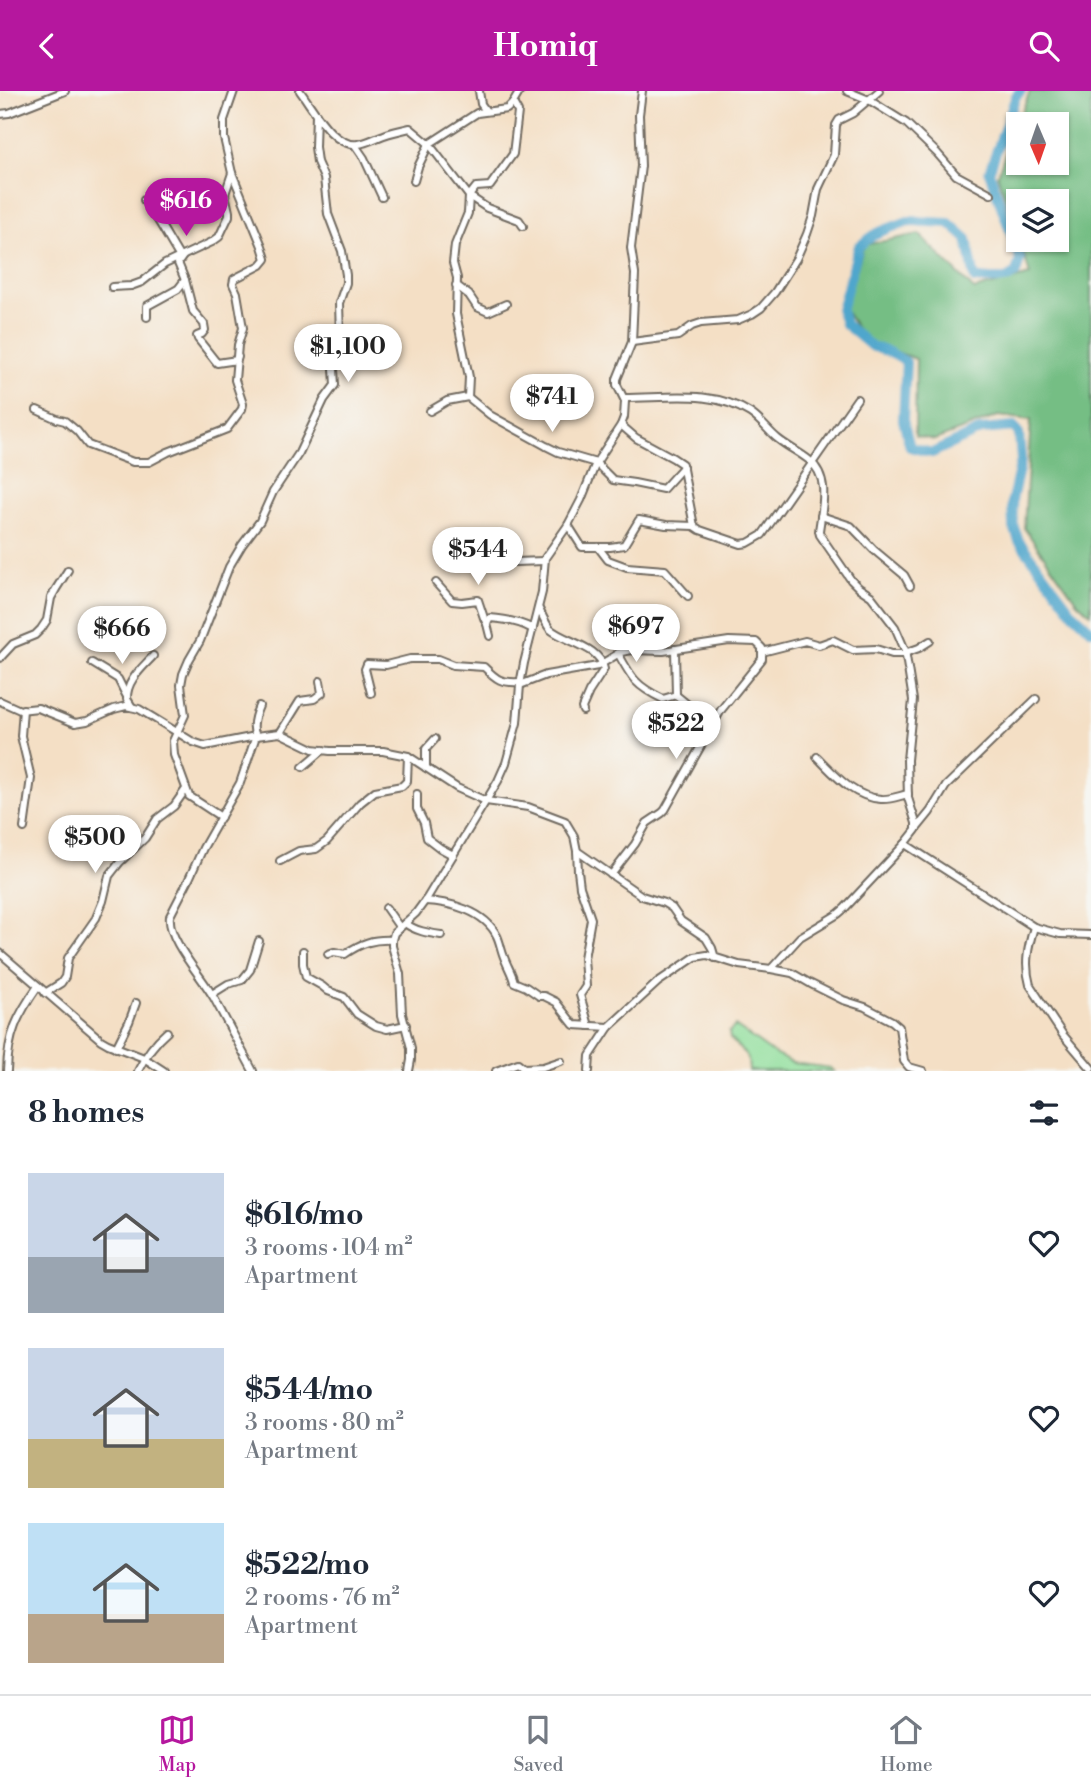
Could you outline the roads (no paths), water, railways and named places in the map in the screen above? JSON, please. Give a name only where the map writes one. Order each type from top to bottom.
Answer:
[{"type":"street","points":[[0,114],[65,91]]},
{"type":"street","points":[[37,410],[65,421],[78,431],[88,445],[132,462],[149,462],[227,429],[242,409],[234,365],[243,328],[233,284],[234,279],[266,260],[232,173],[223,129],[234,91]]},
{"type":"street","points":[[300,91],[338,140],[345,144],[355,145],[410,128],[429,143],[469,196],[487,208],[519,220],[523,226]]},
{"type":"street","points":[[479,91],[481,104],[486,111]]},
{"type":"street","points":[[414,181],[429,143],[477,113],[503,111],[513,103],[520,91]]},
{"type":"street","points":[[409,1071],[411,1048],[400,998],[400,974],[391,946],[394,933],[425,901],[498,781],[517,723],[520,683],[539,609],[544,561],[563,534],[596,463],[621,425],[625,410],[617,379],[632,342],[635,274],[631,248],[641,166],[639,115],[642,91]]},
{"type":"street","points":[[847,91],[869,100],[905,123],[956,175],[991,194]]},
{"type":"street","points":[[632,342],[678,336],[692,326],[738,320],[761,308],[789,270],[807,234],[818,189],[834,156],[836,125],[879,91]]},
{"type":"street","points":[[468,397],[469,377],[456,314],[457,278],[453,263],[455,245],[468,213],[469,196],[476,187],[490,185],[513,154],[518,112],[513,103]]},
{"type":"street","points":[[221,817],[189,796],[174,755],[173,741],[185,715],[181,685],[183,674],[200,641],[229,567],[260,521],[273,492],[299,453],[324,400],[335,385],[334,369],[340,336],[339,303],[346,275],[342,251],[328,213],[324,178],[317,162],[316,114]]},
{"type":"street","points":[[355,145],[382,197]]},
{"type":"street","points":[[112,288],[142,282],[164,264],[219,237],[229,212],[226,194],[232,173]]},
{"type":"street","points":[[144,200],[182,255]]},
{"type":"street","points":[[182,255],[178,263],[193,311],[204,324],[205,330],[197,337],[217,363],[234,365]]},
{"type":"street","points":[[147,317],[147,306],[177,289],[185,280]]},
{"type":"street","points":[[456,285],[469,295],[477,307],[488,312],[506,304]]},
{"type":"street","points":[[430,411],[447,401],[468,397]]},
{"type":"street","points":[[468,397],[490,415],[546,446],[596,463],[613,480],[663,489],[683,467]]},
{"type":"street","points":[[624,398],[685,397],[727,401],[750,413],[820,472],[823,484],[820,535],[851,580],[871,596],[888,616],[906,653],[913,700],[908,750],[908,793],[916,830]]},
{"type":"street","points":[[568,524],[582,547],[624,545],[639,520],[694,526],[741,544],[753,541],[762,535],[857,399]]},
{"type":"street","points":[[621,425],[636,438],[682,464],[694,526]]},
{"type":"street","points":[[821,516],[851,526],[904,575],[910,586]]},
{"type":"street","points":[[598,547],[608,560],[627,567],[665,570],[688,596]]},
{"type":"street","points":[[492,561],[507,557],[515,562],[544,561]]},
{"type":"street","points":[[0,657],[13,644],[35,635],[41,629],[47,620],[55,589],[68,570]]},
{"type":"street","points":[[436,583],[452,601],[478,600],[490,636]]},
{"type":"street","points":[[539,609],[550,629],[595,654],[603,663],[604,669],[589,692],[583,711]]},
{"type":"street","points":[[488,624],[490,618],[504,618],[533,629]]},
{"type":"street","points":[[762,652],[805,641],[819,645],[833,640],[853,650],[876,649],[892,654],[906,653],[930,641]]},
{"type":"street","points":[[371,693],[365,669],[367,664],[386,665],[410,659],[438,659],[453,665],[484,667],[496,679],[520,683],[591,667],[618,653],[632,650],[675,649],[729,641],[756,642],[761,648],[762,659],[721,710],[665,810],[647,823],[611,876]]},
{"type":"street","points":[[675,649],[676,695],[687,704]]},
{"type":"street","points":[[618,653],[632,679],[647,691],[663,699],[676,695]]},
{"type":"street","points":[[126,695],[139,670],[153,656]]},
{"type":"street","points":[[92,663],[118,679],[132,706],[193,742],[205,746],[280,733],[323,750],[383,751],[408,756],[457,788],[486,801],[528,807],[565,821],[574,836],[580,887],[591,919],[584,958],[586,986],[580,995],[589,1026]]},
{"type":"street","points":[[280,733],[300,701],[314,699],[322,693],[320,681]]},
{"type":"street","points":[[771,969],[800,937],[838,914],[905,844],[946,786],[1036,699]]},
{"type":"street","points":[[0,701],[23,709],[38,708],[75,723],[87,721],[114,709],[132,706]]},
{"type":"street","points":[[253,1071],[212,994],[181,948],[169,923],[170,916],[240,783],[256,736],[254,722],[259,706]]},
{"type":"street","points":[[23,709],[21,736],[31,778],[24,828]]},
{"type":"street","points":[[426,768],[426,749],[435,739]]},
{"type":"street","points":[[303,767],[323,750]]},
{"type":"street","points":[[280,861],[299,851],[316,849],[327,841],[359,803],[375,791],[402,786],[407,781],[408,756]]},
{"type":"street","points":[[817,757],[846,786],[864,796],[883,800],[908,793]]},
{"type":"street","points":[[45,993],[61,983],[65,977],[68,958],[96,918],[109,876],[145,838],[157,819],[174,806],[186,789]]},
{"type":"street","points":[[417,794],[417,809],[428,838],[453,855]]},
{"type":"street","points":[[905,844],[1034,927],[1060,934],[1091,935]]},
{"type":"street","points":[[577,851],[642,896],[672,908],[681,921],[706,938],[715,958]]},
{"type":"street","points":[[425,901],[464,909],[488,924],[497,936],[514,982],[556,1002],[574,1025],[609,1027]]},
{"type":"street","points":[[386,908],[402,925],[441,935]]},
{"type":"street","points":[[1034,927],[1026,954],[1030,985],[1063,1035],[1091,1068]]},
{"type":"street","points":[[328,954],[345,954],[365,942],[392,940]]},
{"type":"street","points":[[212,994],[228,984],[243,980],[250,970],[259,941]]},
{"type":"street","points":[[303,951],[306,977],[328,991],[344,997],[356,1014],[383,1029],[406,1025]]},
{"type":"street","points":[[0,953],[101,1040],[144,1058],[164,1071]]},
{"type":"street","points":[[589,1071],[590,1056],[609,1027],[658,982],[695,957],[707,955],[739,965],[792,973],[843,1000],[865,1007],[892,1021],[899,1027],[904,1062],[909,1067],[923,1071]]},
{"type":"street","points":[[6,1071],[14,1025],[38,986]]},
{"type":"street","points":[[117,1048],[136,1003]]},
{"type":"street","points":[[138,1071],[144,1058],[167,1033]]},
{"type":"street","points":[[496,1071],[518,1063],[524,1067],[543,1067],[561,1061]]},
{"type":"waterway","points":[[1021,91],[1016,96],[989,172],[1020,259],[1016,273],[1006,279],[975,279],[967,239],[949,223],[908,221],[877,233],[859,246],[841,310],[845,324],[871,346],[906,362],[903,420],[910,447],[932,453],[981,430],[1014,427],[1019,434],[1021,460],[1012,500],[1013,525],[1019,541],[1073,613],[1091,630]]}]
